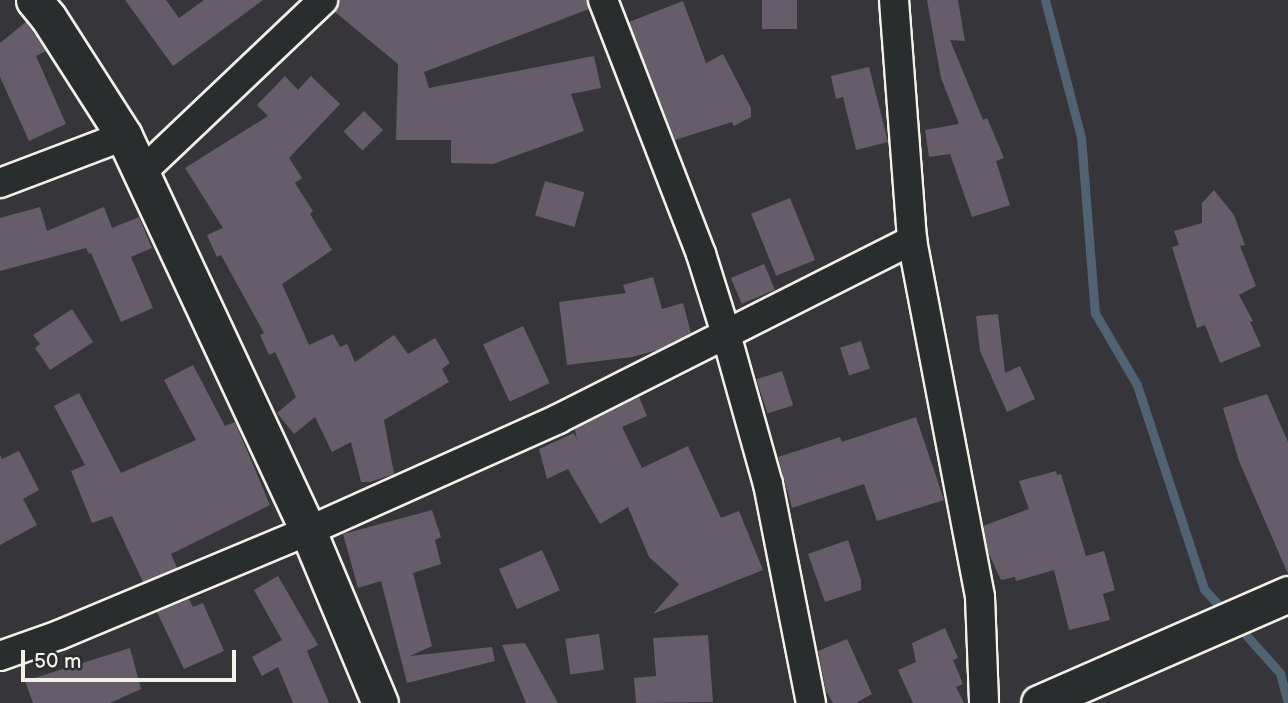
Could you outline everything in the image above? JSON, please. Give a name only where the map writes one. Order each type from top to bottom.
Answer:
[{"type":"street","points":[[34,0],[48,17],[124,136],[308,531],[380,703]]},
{"type":"street","points":[[141,173],[323,0]]},
{"type":"street","points":[[603,0],[701,254],[726,334],[768,484],[811,703]]},
{"type":"street","points":[[894,0],[912,240],[980,597],[984,703]]},
{"type":"street","points":[[0,183],[124,136]]},
{"type":"street","points":[[0,656],[59,635],[308,531],[558,419],[912,240]]},
{"type":"street","points":[[1039,703],[1288,594]]},
{"type":"building","points":[[125,0],[166,0],[179,18],[204,0],[263,0],[173,66]]},
{"type":"building","points":[[339,0],[587,0],[589,9],[424,72],[429,88],[594,56],[601,88],[571,94],[584,131],[493,164],[451,163],[451,140],[396,140],[398,64],[335,12]]},
{"type":"building","points":[[762,0],[797,0],[797,29],[762,29]]},
{"type":"building","points":[[927,0],[958,0],[965,41],[950,40],[983,120],[987,118],[1004,158],[996,161],[1010,205],[972,217],[950,154],[929,157],[925,130],[959,124],[941,78]]},
{"type":"building","points":[[683,1],[706,63],[723,54],[751,108],[751,117],[734,126],[732,122],[675,140],[629,22]]},
{"type":"building","points":[[26,22],[46,51],[36,56],[66,124],[29,141],[0,77],[0,43]]},
{"type":"building","points":[[869,67],[888,142],[856,150],[843,97],[836,99],[831,76]]},
{"type":"building","points":[[285,76],[298,90],[311,76],[340,104],[289,158],[302,178],[295,183],[313,211],[310,214],[332,250],[282,284],[309,345],[333,334],[340,347],[347,344],[355,362],[394,335],[408,354],[435,338],[450,363],[442,369],[449,382],[384,420],[394,474],[370,482],[361,482],[351,442],[332,452],[315,417],[294,434],[277,413],[296,397],[275,352],[269,355],[260,335],[264,333],[221,255],[217,257],[207,235],[223,228],[185,168],[268,116],[257,105]]},
{"type":"building","points":[[364,111],[383,130],[363,151],[343,132]]},
{"type":"building","points":[[545,181],[584,192],[574,227],[535,216]]},
{"type":"building","points":[[1214,190],[1234,215],[1245,245],[1240,246],[1256,286],[1239,295],[1253,321],[1250,322],[1261,346],[1220,363],[1205,325],[1197,328],[1172,247],[1179,245],[1174,231],[1202,223],[1202,203]]},
{"type":"building","points":[[790,198],[815,260],[776,276],[751,214]]},
{"type":"building","points":[[40,207],[47,231],[104,207],[112,228],[139,217],[152,248],[131,257],[153,308],[121,322],[91,253],[89,254],[86,248],[0,271],[0,218]]},
{"type":"building","points":[[764,264],[775,290],[742,304],[731,278]]},
{"type":"building","points":[[653,277],[662,309],[683,303],[691,333],[658,350],[632,357],[567,365],[559,302],[626,293],[623,285]]},
{"type":"building","points":[[72,309],[93,342],[50,370],[35,348],[40,344],[33,335]]},
{"type":"building","points":[[998,314],[1005,373],[1020,366],[1035,399],[1007,412],[980,351],[976,316]]},
{"type":"building","points":[[523,326],[550,383],[510,402],[483,345]]},
{"type":"building","points":[[861,341],[870,369],[849,375],[840,348]]},
{"type":"building","points":[[193,365],[225,426],[235,422],[270,505],[171,554],[177,568],[143,582],[112,516],[92,523],[71,471],[85,465],[54,406],[79,393],[121,473],[196,440],[164,380]]},
{"type":"building","points":[[782,371],[793,405],[767,414],[756,379]]},
{"type":"building","points":[[1267,394],[1288,442],[1288,574],[1239,461],[1223,408]]},
{"type":"building","points":[[639,397],[647,416],[622,427],[642,468],[688,446],[721,518],[739,511],[763,570],[653,614],[679,584],[649,557],[628,507],[600,524],[568,469],[547,479],[539,449],[574,433],[577,440],[575,429]]},
{"type":"building","points":[[916,417],[944,500],[877,521],[864,484],[792,508],[778,457],[840,437],[842,442]]},
{"type":"building","points":[[19,451],[39,490],[23,499],[37,525],[0,545],[0,455],[2,459]]},
{"type":"building","points":[[1056,471],[1057,475],[1061,474],[1086,556],[1104,551],[1115,590],[1103,594],[1110,620],[1069,630],[1054,570],[1016,581],[1015,577],[1001,580],[988,552],[983,526],[1029,509],[1019,481]]},
{"type":"building","points":[[432,510],[441,537],[435,540],[441,564],[413,573],[432,646],[410,656],[492,647],[495,661],[407,683],[381,581],[358,588],[343,534]]},
{"type":"building","points":[[848,540],[861,580],[861,590],[825,602],[808,554]]},
{"type":"building","points":[[542,550],[560,590],[517,609],[499,569]]},
{"type":"building","points":[[278,576],[318,645],[307,651],[329,703],[293,703],[278,667],[262,676],[252,657],[282,640],[254,590]]},
{"type":"building","points":[[189,599],[193,607],[203,603],[224,651],[184,669],[157,612]]},
{"type":"building","points":[[945,628],[958,658],[953,660],[963,684],[956,687],[964,703],[913,703],[898,670],[916,662],[912,643]]},
{"type":"building","points":[[599,634],[604,670],[570,674],[565,639]]},
{"type":"building","points":[[708,635],[713,702],[636,703],[634,678],[656,676],[653,638]]},
{"type":"building","points":[[847,639],[872,694],[856,703],[833,703],[826,691],[818,651]]},
{"type":"building","points":[[525,643],[558,703],[526,703],[502,645]]},
{"type":"building","points":[[130,648],[141,689],[110,703],[33,703],[25,681]]},
{"type":"waterway","points":[[1045,0],[1081,137],[1095,313],[1137,385],[1204,589],[1225,612]]},
{"type":"waterway","points":[[1237,625],[1280,673],[1288,703]]}]
